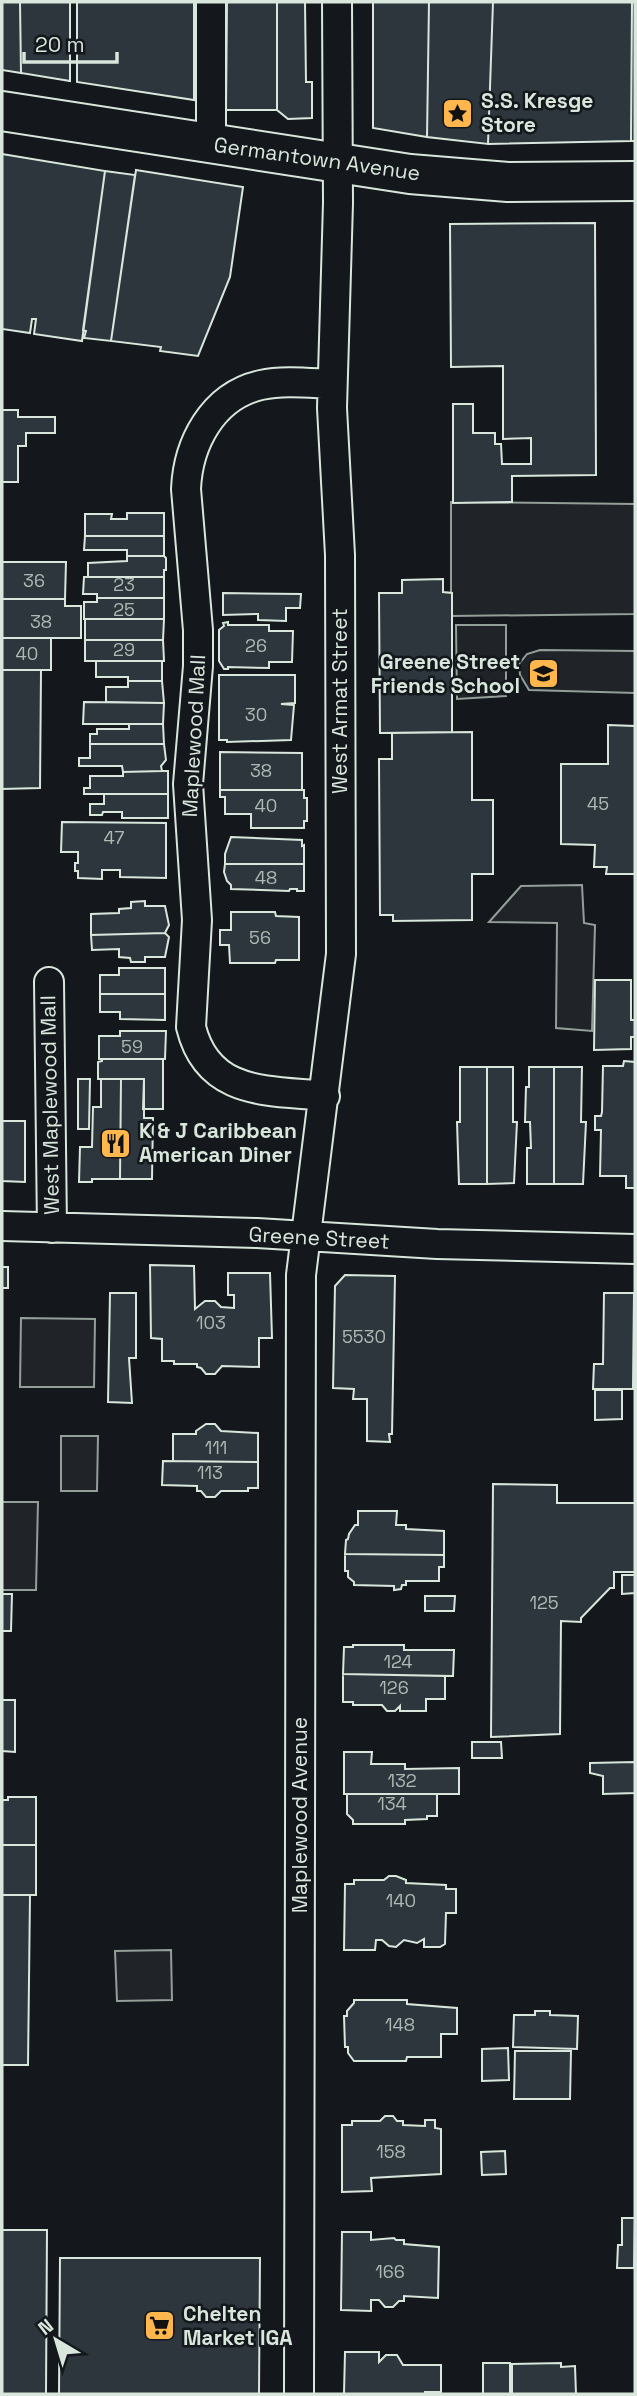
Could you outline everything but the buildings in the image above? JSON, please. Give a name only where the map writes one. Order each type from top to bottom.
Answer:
[{"type":"main road","name":"Germantown Avenue","points":[[2,111],[462,180],[635,181]]},
{"type":"street","points":[[211,2],[211,144]]},
{"type":"street","name":"West Armat Street","points":[[304,1237],[325,1096],[341,954],[340,555],[332,431],[338,163],[337,2]]},
{"type":"street","name":"Maplewood Mall","points":[[325,1096],[256,1090],[224,1078],[211,1067],[202,1054],[191,1027],[197,920],[188,783],[197,678],[198,630],[186,489],[187,467],[199,434],[214,414],[233,398],[244,391],[267,384],[332,384]]},
{"type":"street","name":"West Maplewood Mall","points":[[49,982],[52,1228]]},
{"type":"street","name":"Greene Street","points":[[2,1226],[437,1244],[635,1249]]},
{"type":"street","name":"Maplewood Avenue","points":[[299,2394],[301,1275],[304,1237]]},
{"type":"shaded area","points":[[451,502],[635,504],[635,614],[451,616]]},
{"type":"shaded area","points":[[456,625],[506,625],[506,696],[457,699]]},
{"type":"shaded area","points":[[540,650],[635,651],[635,693],[529,690],[520,675],[519,664],[527,654]]},
{"type":"shaded area","points":[[582,885],[584,923],[595,925],[592,1031],[556,1028],[557,923],[489,922],[521,886]]},
{"type":"shaded area","points":[[21,1318],[95,1319],[94,1387],[20,1387]]},
{"type":"shaded area","points":[[61,1436],[98,1436],[97,1491],[61,1491]]},
{"type":"shaded area","points":[[2,1502],[38,1502],[36,1590],[2,1590]]},
{"type":"shaded area","points":[[171,1950],[172,2000],[117,2001],[115,1951]]},
{"type":"place","name":"S.S. Kresge Store","points":[[458,113]]},
{"type":"place","name":"Greene Street Friends School","points":[[543,674]]},
{"type":"place","name":"K & J Caribbean American Diner","points":[[116,1143]]},
{"type":"place","name":"Chelten Market IGA","points":[[160,2326]]}]
